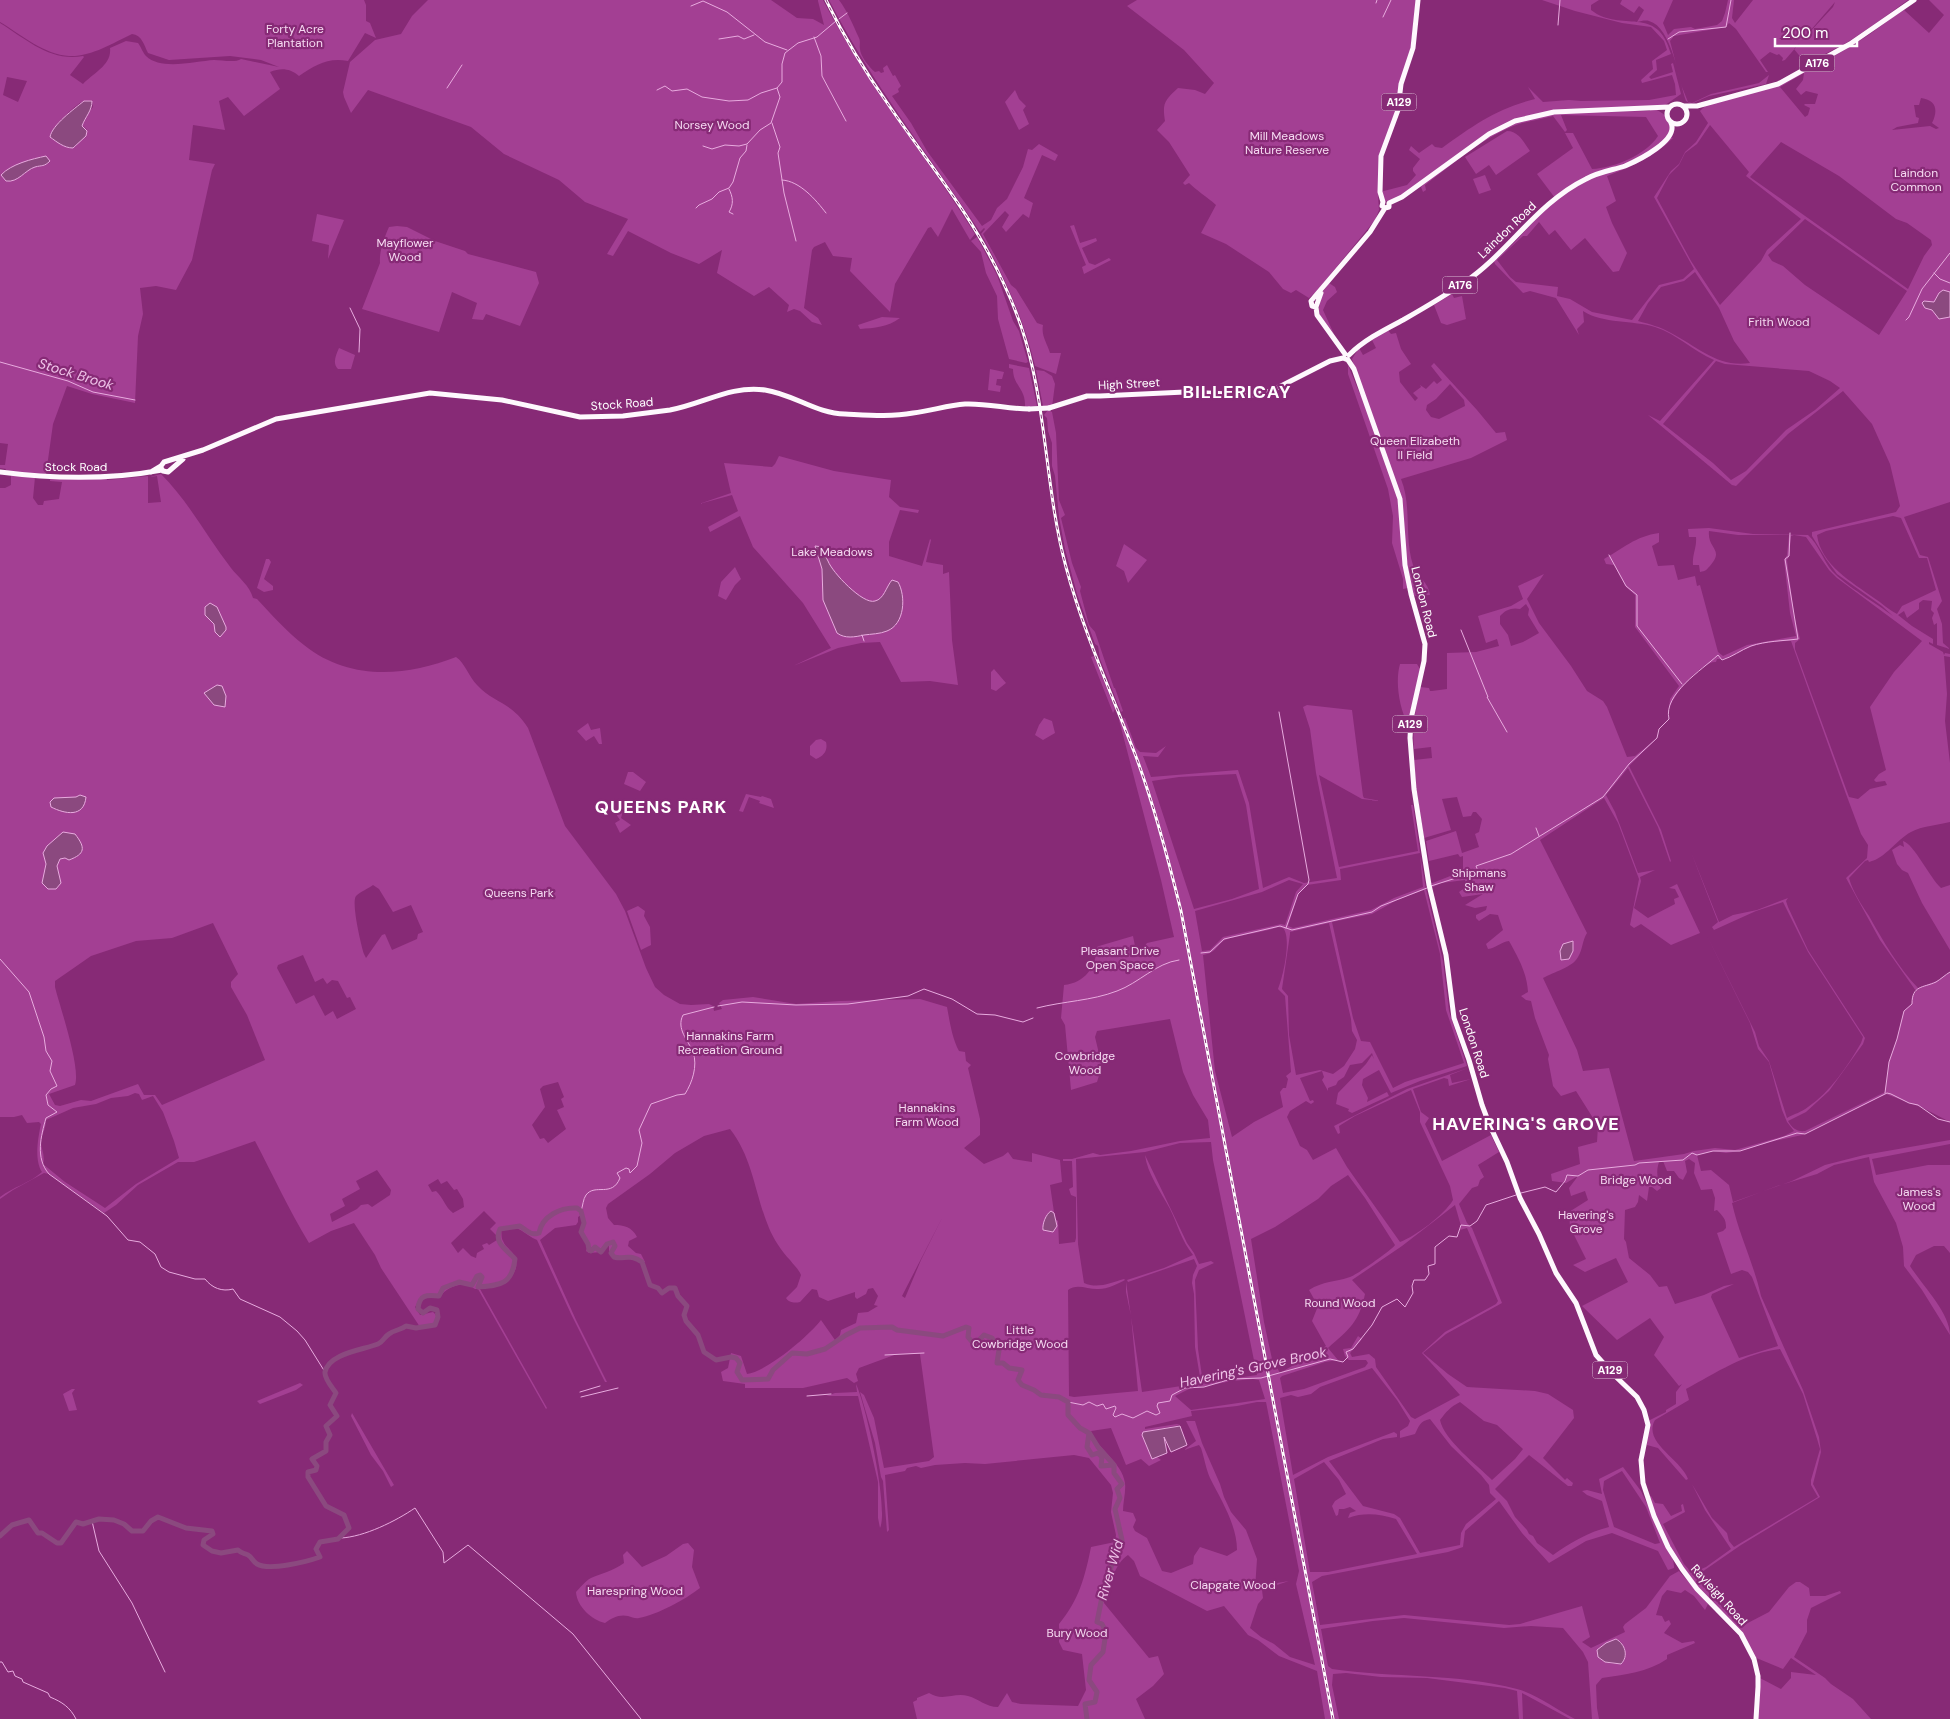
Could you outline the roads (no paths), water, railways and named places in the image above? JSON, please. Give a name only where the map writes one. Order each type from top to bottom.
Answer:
[{"type":"main road","name":"A129","points":[[1346,357],[1320,320],[1315,302],[1323,289],[1370,232],[1385,208],[1389,207],[1380,192],[1381,156],[1398,110],[1401,84],[1412,48],[1418,0]]},
{"type":"main road","name":"A176","points":[[1684,106],[1690,107],[1778,84],[1850,44],[1914,0]]},
{"type":"main road","name":"A176","points":[[1687,115],[1709,102]]},
{"type":"main road","points":[[1386,203],[1402,197],[1489,134],[1515,121],[1554,112],[1669,107],[1676,103],[1684,106],[1687,115],[1680,124],[1671,123],[1667,116],[1660,111],[1650,108]]},
{"type":"main road","points":[[1667,116],[1669,107]]},
{"type":"main road","name":"Laindon Road","points":[[1346,357],[1364,342],[1466,281],[1494,257],[1536,215],[1557,198],[1588,178],[1627,165],[1654,150],[1672,133],[1671,123]]},
{"type":"main road","name":"High Street","points":[[1060,405],[1087,396],[1185,392],[1246,395],[1263,393],[1330,361],[1346,357]]},
{"type":"main road","name":"London Road","points":[[1346,357],[1354,369],[1400,500],[1405,565],[1410,594],[1424,644],[1424,661],[1411,719],[1410,738],[1414,789],[1429,887],[1446,955],[1454,1018],[1482,1105],[1520,1198]]},
{"type":"main road","name":"Stock Road","points":[[0,472],[34,476],[114,477],[152,472],[162,468],[164,462],[203,450],[276,419],[430,393],[496,399],[560,413],[596,418],[676,409],[722,393],[754,389],[775,392],[819,409],[842,414],[912,413],[955,405],[979,404],[1029,410],[1060,405]]},
{"type":"main road","name":"Stock Road","points":[[162,468],[168,472],[187,455]]},
{"type":"main road","points":[[168,462],[171,468]]},
{"type":"main road","name":"Rayleigh Road","points":[[1520,1198],[1539,1234],[1556,1273],[1576,1303],[1596,1355],[1637,1397],[1644,1410],[1648,1425],[1642,1460],[1642,1475],[1654,1516],[1668,1547],[1682,1569],[1697,1589],[1737,1629],[1749,1648],[1758,1676],[1756,1719]]},
{"type":"waterway","points":[[1383,17],[1391,0]]},
{"type":"waterway","points":[[1558,25],[1560,0]]},
{"type":"waterway","points":[[1668,39],[1679,32],[1726,27],[1731,0]]},
{"type":"waterway","points":[[691,6],[703,1],[727,12],[765,42],[787,50]]},
{"type":"waterway","points":[[839,19],[847,13]]},
{"type":"waterway","points":[[703,146],[712,149],[725,145],[739,146],[747,144],[760,130],[771,123],[780,97],[777,88],[782,82],[782,64],[785,53],[798,43],[817,37],[836,21]]},
{"type":"waterway","points":[[719,39],[738,36],[744,39],[754,35]]},
{"type":"waterway","points":[[814,37],[821,56],[822,76],[846,121]]},
{"type":"waterway","points":[[447,88],[462,65]]},
{"type":"waterway","points":[[657,90],[665,86],[672,91],[687,89],[702,97],[729,101],[748,100],[777,88]]},
{"type":"waterway","points":[[772,123],[780,147],[778,153],[784,193],[796,241]]},
{"type":"waterway","points":[[696,208],[712,199],[719,192],[729,188],[747,145]]},
{"type":"waterway","points":[[782,180],[801,187],[826,213]]},
{"type":"waterway","points":[[729,189],[732,200],[729,212],[733,214]]},
{"type":"waterway","points":[[1906,320],[1922,289],[1950,253]]},
{"type":"waterway","points":[[1934,273],[1940,279],[1950,283]]},
{"type":"waterway","points":[[350,308],[360,329],[359,352]]},
{"type":"waterway","name":"Stock Brook","points":[[0,362],[68,381],[93,392],[135,400]]},
{"type":"waterway","points":[[1431,886],[1478,871],[1476,866],[1511,854],[1603,797],[1629,764],[1657,738],[1659,729],[1669,719],[1672,701],[1685,683],[1718,655],[1722,660],[1757,644],[1798,639],[1785,559],[1789,556],[1790,533]]},
{"type":"waterway","points":[[1609,555],[1626,586],[1637,595],[1637,626],[1682,684]]},
{"type":"waterway","points":[[1461,630],[1487,697],[1507,732]]},
{"type":"waterway","points":[[862,635],[864,641]]},
{"type":"waterway","points":[[1279,712],[1309,880],[1308,884],[1298,894],[1286,928]]},
{"type":"waterway","points":[[1536,828],[1539,836]]},
{"type":"waterway","points":[[1201,953],[1210,952],[1224,939],[1280,926],[1292,930],[1372,912],[1381,906],[1427,888]]},
{"type":"waterway","name":"Stock Brook","points":[[0,959],[29,992],[44,1037],[46,1051],[52,1061],[50,1071],[57,1086],[46,1095],[48,1105],[57,1112],[46,1118],[40,1147],[42,1161],[49,1174],[107,1216],[128,1240],[140,1242],[155,1254],[161,1267],[169,1272],[195,1279],[205,1279],[211,1285],[221,1290],[233,1289],[240,1299],[280,1317],[305,1340],[325,1372]]},
{"type":"waterway","points":[[1037,1008],[1087,999],[1117,991],[1155,969],[1179,960]]},
{"type":"waterway","points":[[1885,1093],[1889,1062],[1904,1011],[1912,1004],[1912,998],[1916,990],[1936,982],[1950,972]]},
{"type":"waterway","points":[[718,1006],[742,1002],[796,1005],[848,1004],[908,996],[924,989],[952,999],[977,1014],[995,1015],[1023,1022],[1033,1018]]},
{"type":"waterway","points":[[581,1211],[586,1195],[594,1190],[613,1187],[620,1178],[617,1173],[626,1168],[629,1169],[630,1173],[637,1166],[642,1143],[639,1130],[651,1104],[685,1094],[692,1080],[695,1063],[693,1052],[682,1030],[681,1020],[683,1015],[714,1007]]},
{"type":"waterway","name":"Havering's Grove Brook","points":[[1521,1193],[1545,1187],[1556,1192],[1565,1181],[1567,1175],[1578,1176],[1588,1170],[1639,1163],[1683,1160],[1692,1153],[1697,1155],[1713,1151],[1740,1151],[1797,1133],[1805,1134],[1887,1093],[1918,1105],[1938,1119],[1950,1122]]},
{"type":"waterway","name":"Havering's Grove Brook","points":[[1068,1402],[1083,1405],[1089,1402],[1097,1406],[1103,1404],[1106,1409],[1115,1406],[1113,1415],[1115,1417],[1122,1414],[1133,1418],[1147,1411],[1156,1415],[1160,1413],[1157,1406],[1158,1403],[1170,1401],[1172,1395],[1185,1388],[1204,1387],[1231,1379],[1261,1378],[1330,1359],[1343,1362],[1348,1357],[1346,1352],[1353,1349],[1372,1325],[1382,1307],[1397,1299],[1405,1307],[1413,1293],[1412,1286],[1414,1280],[1425,1280],[1429,1274],[1428,1266],[1435,1264],[1435,1247],[1449,1236],[1457,1237],[1461,1225],[1470,1226],[1477,1221],[1486,1205],[1516,1195]]},
{"type":"waterway","name":"River Wid","points":[[0,1536],[12,1525],[29,1520],[38,1533],[42,1533],[57,1543],[61,1543],[76,1522],[83,1524],[99,1519],[114,1520],[124,1524],[132,1531],[143,1531],[151,1521],[158,1517],[186,1528],[212,1531],[213,1534],[204,1540],[203,1545],[212,1551],[221,1553],[238,1550],[263,1566],[288,1565],[320,1557],[316,1549],[320,1542],[338,1539],[349,1528],[344,1515],[326,1506],[308,1477],[308,1472],[316,1470],[317,1466],[312,1459],[326,1451],[326,1442],[330,1435],[326,1426],[337,1416],[330,1405],[336,1393],[326,1378],[325,1372],[328,1366],[340,1356],[378,1344],[391,1333],[406,1326],[416,1328],[435,1325],[438,1317],[437,1310],[430,1308],[423,1313],[418,1309],[420,1300],[424,1296],[439,1296],[443,1288],[459,1282],[472,1285],[477,1276],[480,1275],[482,1277],[478,1287],[499,1284],[508,1279],[515,1259],[500,1242],[498,1238],[500,1229],[520,1226],[536,1234],[539,1233],[548,1217],[565,1209],[577,1208],[581,1211],[584,1223],[581,1232],[588,1244],[589,1250],[591,1251],[595,1247],[601,1252],[607,1244],[613,1242],[615,1246],[611,1253],[614,1257],[631,1257],[642,1262],[650,1285],[658,1288],[662,1293],[669,1288],[675,1288],[678,1296],[687,1306],[684,1315],[686,1321],[698,1335],[704,1352],[716,1360],[736,1358],[740,1363],[737,1372],[742,1380],[768,1379],[773,1370],[792,1353],[807,1354],[825,1349],[860,1328],[892,1327],[897,1330],[943,1336],[966,1327],[969,1328],[968,1337],[973,1343],[977,1342],[984,1335],[992,1338],[999,1350],[997,1363],[1003,1363],[1009,1368],[1022,1370],[1018,1380],[1022,1385],[1041,1395],[1059,1397],[1068,1402],[1068,1415],[1080,1428],[1089,1433],[1087,1447],[1092,1455],[1098,1453],[1102,1457],[1101,1466],[1114,1465],[1114,1473],[1122,1484],[1117,1489],[1120,1498],[1115,1509],[1122,1540],[1115,1553],[1097,1622],[1102,1624],[1106,1632],[1103,1652],[1091,1665],[1089,1680],[1097,1692],[1095,1702],[1085,1704],[1087,1719]]},
{"type":"waterway","points":[[885,1355],[924,1353]]},
{"type":"waterway","points":[[580,1392],[600,1386]]},
{"type":"waterway","points":[[581,1397],[618,1388]]},
{"type":"waterway","points":[[807,1396],[831,1394]]},
{"type":"waterway","name":"River Wid","points":[[1090,1434],[1098,1447],[1114,1465]]},
{"type":"waterway","points":[[341,1538],[360,1535],[380,1527],[415,1508],[443,1552],[444,1563],[468,1545],[573,1634],[641,1719]]},
{"type":"waterway","points":[[92,1521],[99,1551],[132,1603],[165,1672]]},
{"type":"waterway","points":[[0,1662],[2,1662],[8,1672],[13,1671],[15,1676],[22,1679],[23,1682],[48,1693],[50,1697],[65,1705],[76,1719]]},
{"type":"railway","points":[[826,0],[872,81],[979,236],[1006,289],[1026,342],[1038,398],[1054,511],[1066,567],[1089,638],[1148,792],[1166,851],[1181,911],[1333,1719]]},
{"type":"district","name":"BILLERICAY","points":[[1237,392]]},
{"type":"district","name":"QUEENS PARK","points":[[661,807]]},
{"type":"district","name":"HAVERING'S GROVE","points":[[1526,1124]]},
{"type":"park label","name":"Forty Acre Plantation","points":[[295,36]]},
{"type":"park label","name":"Norsey Wood","points":[[712,125]]},
{"type":"park label","name":"Mill Meadows Nature Reserve","points":[[1287,143]]},
{"type":"park label","name":"Laindon Common","points":[[1916,180]]},
{"type":"park label","name":"Mayflower Wood","points":[[405,250]]},
{"type":"park label","name":"Frith Wood","points":[[1779,322]]},
{"type":"park label","name":"Queen Elizabeth II Field","points":[[1415,448]]},
{"type":"park label","name":"Lake Meadows","points":[[832,552]]},
{"type":"park label","name":"Shipmans Shaw","points":[[1479,880]]},
{"type":"park label","name":"Queens Park","points":[[519,893]]},
{"type":"park label","name":"Pleasant Drive Open Space","points":[[1120,958]]},
{"type":"park label","name":"Hannakins Farm Recreation Ground","points":[[730,1043]]},
{"type":"park label","name":"Cowbridge Wood","points":[[1085,1063]]},
{"type":"park label","name":"Hannakins Farm Wood","points":[[927,1115]]},
{"type":"park label","name":"Bridge Wood","points":[[1636,1180]]},
{"type":"park label","name":"James's Wood","points":[[1919,1199]]},
{"type":"park label","name":"Havering's Grove","points":[[1586,1222]]},
{"type":"park label","name":"Round Wood","points":[[1340,1303]]},
{"type":"park label","name":"Little Cowbridge Wood","points":[[1020,1337]]},
{"type":"park label","name":"Clapgate Wood","points":[[1233,1585]]},
{"type":"park label","name":"Harespring Wood","points":[[635,1591]]},
{"type":"park label","name":"Bury Wood","points":[[1077,1633]]}]
